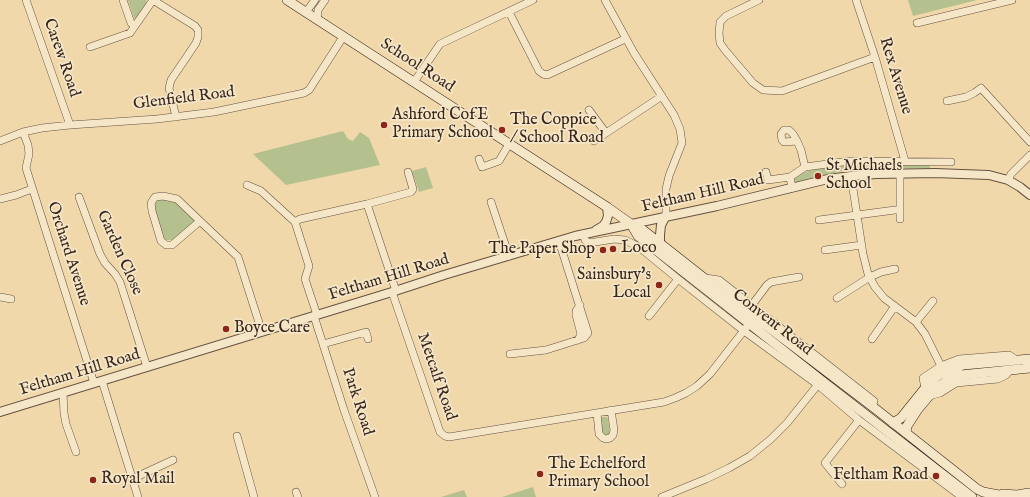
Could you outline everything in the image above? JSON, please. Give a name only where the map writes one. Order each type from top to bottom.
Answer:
[{"type":"main road","name":"School Road","points":[[287,0],[631,224]]},
{"type":"main road","name":"Convent Road","points":[[631,224],[643,230],[660,243],[977,489],[997,496],[1028,494]]},
{"type":"main road","name":"Convent Road","points":[[631,224],[638,236],[747,327],[819,383],[891,434],[972,497]]},
{"type":"main road","points":[[906,433],[907,426],[927,392],[930,382],[939,375],[963,365],[1030,359]]},
{"type":"main road","points":[[893,423],[901,418],[927,392],[934,390],[948,380],[961,375],[1030,368]]},
{"type":"street","name":"Carew Road","points":[[26,0],[70,125]]},
{"type":"street","points":[[123,0],[131,23],[135,26]]},
{"type":"street","points":[[90,47],[130,33],[153,0],[195,26],[198,30],[196,43],[171,80],[169,88],[176,117]]},
{"type":"street","points":[[306,12],[315,0]]},
{"type":"street","points":[[317,20],[318,10],[325,0]]},
{"type":"street","points":[[414,82],[440,44],[533,0]]},
{"type":"street","points":[[605,0],[625,39],[674,115],[680,129],[682,143],[669,176],[666,189],[666,216],[662,225],[660,243]]},
{"type":"street","points":[[759,0],[726,16],[720,22],[719,33],[720,43],[725,50],[753,83],[763,90],[782,91],[875,56]]},
{"type":"street","name":"Rex Avenue","points":[[856,0],[875,56],[905,161]]},
{"type":"street","points":[[917,23],[1012,0]]},
{"type":"street","points":[[509,12],[539,71],[547,75],[625,39]]},
{"type":"street","name":"Glenfield Road","points":[[0,141],[23,132],[42,128],[176,117],[214,112],[304,93],[309,90],[343,36]]},
{"type":"street","points":[[947,101],[966,97],[981,88],[1030,142]]},
{"type":"street","points":[[594,141],[662,96]]},
{"type":"street","points":[[589,110],[606,133]]},
{"type":"street","name":"Orchard Avenue","points":[[23,132],[28,145],[29,154],[26,168],[32,189],[138,497]]},
{"type":"street","points":[[797,141],[801,150],[805,168]]},
{"type":"street","points":[[479,159],[482,167],[499,161],[510,144]]},
{"type":"street","points":[[1008,180],[1011,174],[1030,155]]},
{"type":"street","points":[[766,172],[768,180],[790,177],[805,168],[850,161],[951,162]]},
{"type":"street","points":[[247,185],[261,191],[295,222],[300,219],[367,204],[411,192],[413,189],[408,172]]},
{"type":"street","name":"Feltham Hill Road","points":[[0,412],[444,275],[583,234],[717,206],[828,180],[876,174],[935,173],[989,175],[1008,180],[1030,195]]},
{"type":"street","points":[[900,174],[900,218]]},
{"type":"street","points":[[851,176],[866,267],[870,278],[884,298],[916,322],[925,334],[941,366]]},
{"type":"street","points":[[790,177],[792,188]]},
{"type":"street","points":[[0,199],[32,189]]},
{"type":"street","points":[[200,221],[172,245],[166,245],[161,241],[151,203],[155,197],[163,196],[177,198],[238,257],[262,332]]},
{"type":"street","name":"Garden Close","points":[[79,197],[100,254],[120,282],[147,367]]},
{"type":"street","points":[[491,202],[509,256]]},
{"type":"street","name":"Metcalf Road","points":[[367,204],[440,432],[445,436],[664,402],[686,393],[697,386],[710,374],[747,327]]},
{"type":"street","points":[[594,232],[606,222],[608,216],[607,207]]},
{"type":"street","points":[[819,220],[895,210]]},
{"type":"street","name":"Park Road","points":[[295,222],[309,266],[305,279],[323,344],[344,410],[375,497]]},
{"type":"street","name":"Convent Road","points":[[583,234],[585,240],[589,243],[614,238],[625,240],[639,247],[678,279],[747,327]]},
{"type":"street","points":[[510,354],[546,350],[578,340],[581,334],[576,315],[576,311],[580,305],[559,241]]},
{"type":"street","points":[[825,250],[862,245]]},
{"type":"street","points":[[837,298],[881,272],[895,269]]},
{"type":"street","points":[[752,305],[771,282],[799,277]]},
{"type":"street","name":"Convent Road","points":[[704,278],[719,280],[752,305],[874,401],[872,407]]},
{"type":"street","points":[[648,316],[678,279]]},
{"type":"street","points":[[0,297],[11,299]]},
{"type":"street","points":[[916,322],[933,301]]},
{"type":"street","points":[[872,339],[895,306]]},
{"type":"street","points":[[323,344],[366,332],[368,339]]},
{"type":"street","points":[[927,392],[923,378],[941,366],[959,359],[1009,355],[1018,360]]},
{"type":"street","points":[[662,497],[706,479],[750,456],[771,439],[787,423],[819,383]]},
{"type":"street","name":"Convent Road","points":[[819,383],[858,420],[962,497]]},
{"type":"street","points":[[63,393],[64,413],[76,452]]},
{"type":"street","points":[[597,412],[600,434],[606,439],[613,435],[614,430],[611,410]]},
{"type":"street","points":[[842,484],[825,463],[858,420]]},
{"type":"street","points":[[237,436],[254,497]]},
{"type":"street","points":[[132,479],[173,460]]},
{"type":"green space","points":[[128,0],[146,0],[147,4],[137,19],[134,18]]},
{"type":"green space","points":[[908,0],[977,0],[913,16]]},
{"type":"green space","points":[[343,131],[348,139],[353,141],[360,132],[369,138],[380,165],[286,185],[253,154]]},
{"type":"green space","points":[[846,164],[870,164],[870,168],[842,171],[795,182],[794,179],[799,174],[822,167]]},
{"type":"green space","points":[[881,165],[930,165],[930,168],[880,169]]},
{"type":"green space","points":[[426,167],[433,188],[419,192],[412,171]]},
{"type":"green space","points":[[161,199],[172,200],[179,204],[193,217],[194,222],[173,240],[166,240],[163,237],[154,207],[156,202]]},
{"type":"green space","points":[[600,417],[607,417],[608,419],[609,436],[606,437],[601,434]]},
{"type":"green space","points":[[533,487],[536,497],[502,497]]},
{"type":"green space","points":[[464,490],[467,497],[441,497]]},
{"type":"place","name":"Ashford CofE Primary School","points":[[384,125]]},
{"type":"place","name":"The Coppice / School Road","points":[[502,130]]},
{"type":"place","name":"St Michaels School","points":[[818,176]]},
{"type":"place","name":"Loco","points":[[613,249]]},
{"type":"place","name":"The Paper Shop","points":[[603,250]]},
{"type":"place","name":"Sainsbury's Local","points":[[659,285]]},
{"type":"place","name":"Boyce Care","points":[[226,329]]},
{"type":"place","name":"The Echelford Primary School","points":[[540,474]]},
{"type":"place","name":"Feltham Road","points":[[936,476]]},
{"type":"place","name":"Royal Mail","points":[[93,480]]}]
